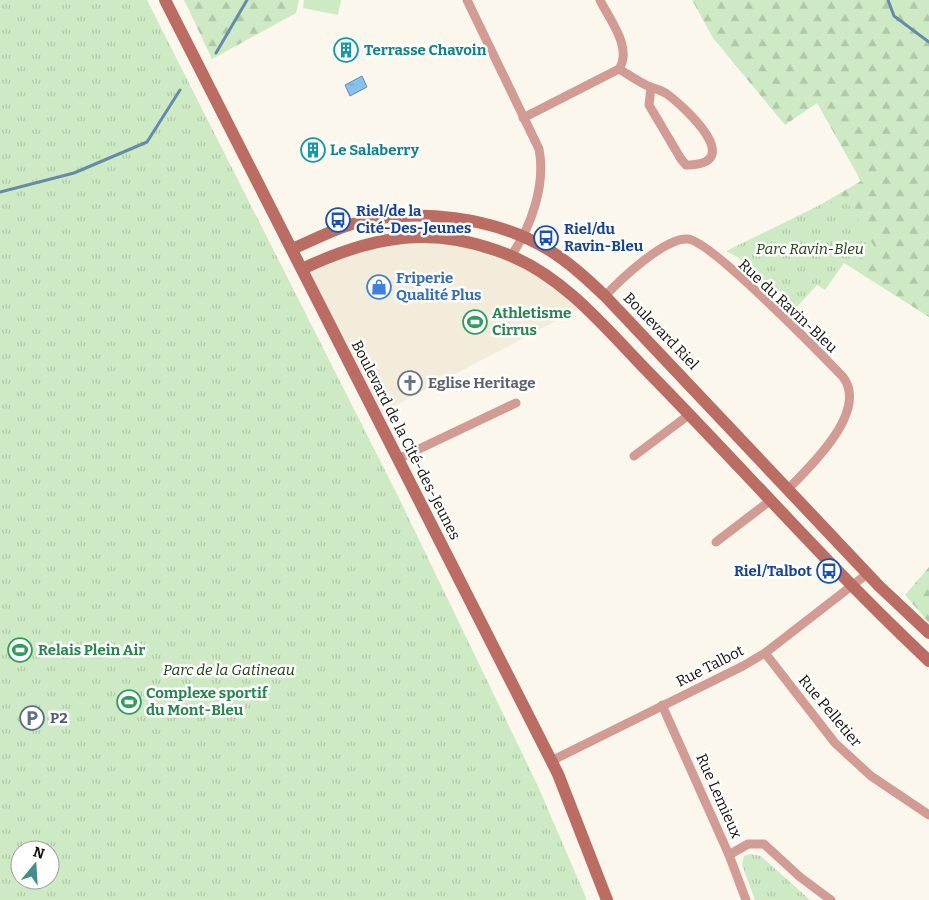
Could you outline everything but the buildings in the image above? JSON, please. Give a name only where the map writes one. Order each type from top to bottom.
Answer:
[{"type":"street","name":"Boulevard de la Cité-des-Jeunes","points":[[165,0],[551,760],[570,803],[607,900]]},
{"type":"street","points":[[467,0],[539,149],[541,162],[539,182],[524,237],[511,256]]},
{"type":"street","points":[[523,118],[619,69],[624,62],[623,47],[600,0]]},
{"type":"street","points":[[619,69],[669,95],[708,135],[713,144],[712,154],[705,162],[686,165],[681,159],[649,105],[651,87]]},
{"type":"street","name":"Boulevard Riel","points":[[292,249],[341,228],[382,218],[398,217],[458,219],[483,224],[524,237],[567,263],[605,296],[867,574],[929,633]]},
{"type":"street","points":[[302,269],[350,248],[402,237],[455,241],[511,256],[534,268],[572,296],[690,414],[852,586],[929,661]]},
{"type":"street","name":"Rue du Ravin-Bleu","points":[[605,296],[628,271],[644,260],[679,240],[692,240],[706,248],[778,311],[843,377],[848,387],[848,402],[833,439],[821,456],[788,489]]},
{"type":"street","points":[[398,459],[516,403]]},
{"type":"street","points":[[634,456],[690,414]]},
{"type":"street","points":[[716,542],[771,500]]},
{"type":"street","name":"Rue Talbot","points":[[551,760],[744,666],[765,653],[867,574]]},
{"type":"street","name":"Rue Pelletier","points":[[765,653],[835,743],[872,776],[929,815]]},
{"type":"street","name":"Rue Lemieux","points":[[662,705],[729,855],[746,900]]},
{"type":"street","points":[[729,855],[748,844],[764,844],[800,877],[831,900]]},
{"type":"shaded area","points":[[420,237],[511,256],[583,307],[375,416],[302,269],[336,253]]},
{"type":"green space","name":"Parc de la Gatineau","points":[[0,0],[147,0],[397,494],[537,784],[587,900],[0,900]]},
{"type":"green space","points":[[184,0],[299,0],[296,13],[212,59]]},
{"type":"green space","points":[[304,0],[341,0],[338,15],[303,8]]},
{"type":"green space","points":[[692,0],[929,0],[929,317],[844,263],[820,205],[861,181],[817,103],[785,125],[713,38]]},
{"type":"green space","name":"Parc Ravin-Bleu","points":[[846,200],[878,253],[844,263],[825,290],[817,285],[795,309],[739,258],[726,251],[820,205]]},
{"type":"green space","points":[[929,567],[929,623],[905,595]]},
{"type":"green space","points":[[750,854],[761,856],[810,900],[755,900],[742,865],[744,856]]},
{"type":"water","points":[[362,76],[367,87],[350,96],[345,85]]},
{"type":"waterway","points":[[216,53],[247,0]]},
{"type":"waterway","points":[[888,0],[894,16],[929,42]]},
{"type":"waterway","points":[[0,192],[74,173],[147,142],[180,90]]},
{"type":"place","name":"Terrasse Chavoin","points":[[346,50]]},
{"type":"place","name":"Le Salaberry","points":[[313,150]]},
{"type":"place","name":"Riel/de la Cité-Des-Jeunes","points":[[338,220]]},
{"type":"place","name":"Riel/du Ravin-Bleu","points":[[546,238]]},
{"type":"place","name":"Friperie Qualité Plus","points":[[379,287]]},
{"type":"place","name":"Athletisme Cirrus","points":[[475,322]]},
{"type":"place","name":"Eglise Heritage","points":[[410,383]]},
{"type":"place","name":"Riel/Talbot","points":[[829,571]]},
{"type":"place","name":"Relais Plein Air","points":[[20,650]]},
{"type":"place","name":"Complexe sportif du Mont-Bleu","points":[[129,702]]},
{"type":"place","name":"P2","points":[[32,718]]}]
